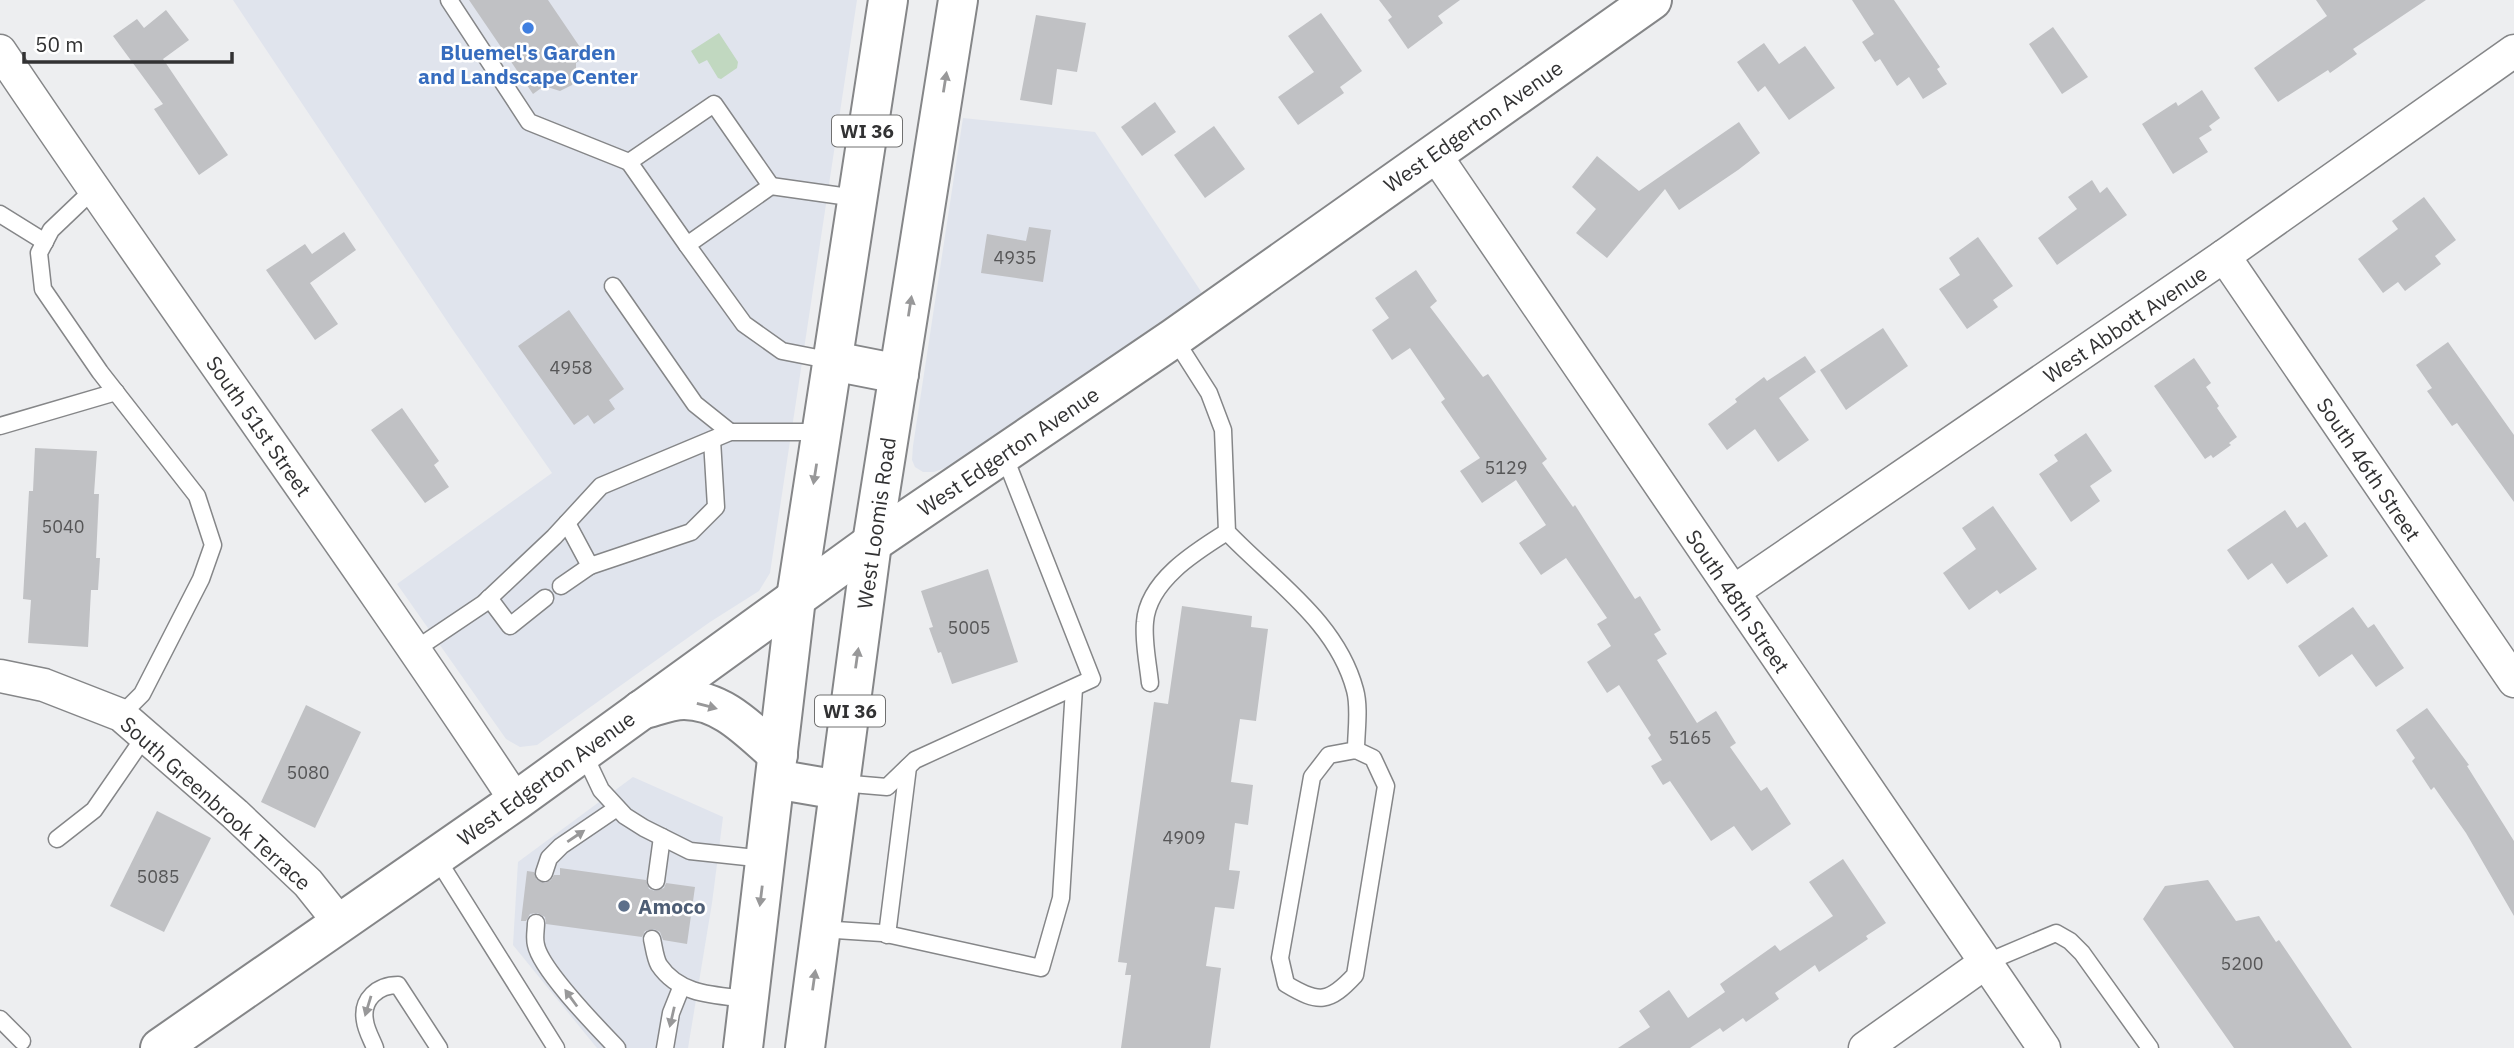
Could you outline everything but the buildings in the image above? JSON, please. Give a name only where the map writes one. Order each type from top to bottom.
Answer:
[{"type":"main road","name":"WI 36","points":[[743,1048],[796,598],[888,0]]},
{"type":"main road","name":"West Loomis Road","points":[[804,1048],[872,542],[958,0]]},
{"type":"main road","name":"West Edgerton Avenue","points":[[160,1048],[516,801],[872,542],[1174,338],[1652,0]]},
{"type":"main road","points":[[833,361],[899,374]]},
{"type":"main road","points":[[641,710],[683,700],[708,704],[728,712],[776,767],[839,787]]},
{"type":"street","name":"South 51st Street","points":[[0,51],[93,190],[416,649],[516,801]]},
{"type":"street","name":"West Abbott Avenue","points":[[1733,593],[2224,256],[2514,51]]},
{"type":"street","name":"South 48th Street","points":[[1434,153],[2044,1048]]},
{"type":"street","name":"South 46th Street","points":[[2224,256],[2514,681]]},
{"type":"street","name":"South Greenbrook Terrace","points":[[0,676],[44,685],[121,715],[235,814],[308,883],[340,923]]},
{"type":"street","points":[[1865,1048],[1985,963]]},
{"type":"lane","points":[[449,0],[529,121],[629,162],[744,324],[782,351],[833,361]]},
{"type":"lane","points":[[629,162],[714,104],[771,186]]},
{"type":"lane","points":[[687,246],[771,186],[856,198]]},
{"type":"lane","points":[[93,190],[51,230],[39,253],[43,289],[116,392],[197,496],[213,545],[201,579],[142,694],[121,715]]},
{"type":"lane","points":[[0,214],[45,242]]},
{"type":"lane","points":[[613,286],[695,404],[730,432]]},
{"type":"lane","points":[[1174,338],[1209,393],[1223,430],[1227,532],[1306,607],[1341,651],[1356,693],[1356,750]]},
{"type":"lane","points":[[0,426],[116,392]]},
{"type":"lane","points":[[416,649],[489,598],[567,523],[601,486],[730,432],[822,432]]},
{"type":"lane","points":[[561,586],[590,566],[691,532],[716,507],[712,440]]},
{"type":"lane","points":[[839,787],[887,787],[915,760],[1092,680],[1004,455]]},
{"type":"lane","points":[[567,523],[590,566]]},
{"type":"lane","points":[[1150,683],[1144,623],[1149,599],[1178,566],[1227,532]]},
{"type":"lane","points":[[489,598],[510,626],[545,598]]},
{"type":"lane","points":[[820,929],[887,934],[1041,968],[1061,898],[1074,688]]},
{"type":"lane","points":[[57,839],[94,810],[145,736]]},
{"type":"lane","points":[[1356,750],[1373,758],[1386,786],[1355,975],[1341,990],[1325,999],[1307,997],[1286,985],[1280,958],[1312,777],[1329,755],[1356,750]]},
{"type":"lane","points":[[583,752],[601,790],[625,816],[690,851],[765,859]]},
{"type":"lane","points":[[887,934],[908,767]]},
{"type":"lane","points":[[544,873],[549,859],[561,846],[617,808]]},
{"type":"lane","points":[[656,881],[663,837]]},
{"type":"lane","points":[[436,856],[556,1048]]},
{"type":"lane","points":[[536,923],[535,943],[539,954],[580,1009],[617,1048]]},
{"type":"lane","points":[[1985,963],[2056,933],[2082,953],[2150,1048]]},
{"type":"lane","points":[[652,939],[658,964],[681,988],[704,994],[749,999]]},
{"type":"lane","points":[[375,1048],[364,1021],[367,1003],[373,992],[388,985],[398,985],[439,1048]]},
{"type":"lane","points":[[665,1048],[671,1013],[681,988]]},
{"type":"lane","points":[[0,1019],[22,1041]]},
{"type":"shaded area","points":[[233,0],[857,0],[770,573],[759,591],[710,622],[537,745],[520,747],[506,739],[397,584],[552,473],[453,330]]},
{"type":"shaded area","points":[[963,118],[1095,132],[1202,293],[953,465],[934,472],[923,472],[915,467],[912,460],[913,446]]},
{"type":"shaded area","points":[[633,777],[723,817],[688,1048],[597,1048],[513,945],[518,862]]},
{"type":"green space","points":[[719,33],[738,62],[737,68],[721,79],[707,60],[699,64],[691,51]]},
{"type":"place","name":"Bluemel's Garden and Landscape Center","points":[[528,28]]},
{"type":"place","name":"Amoco","points":[[624,906]]}]
